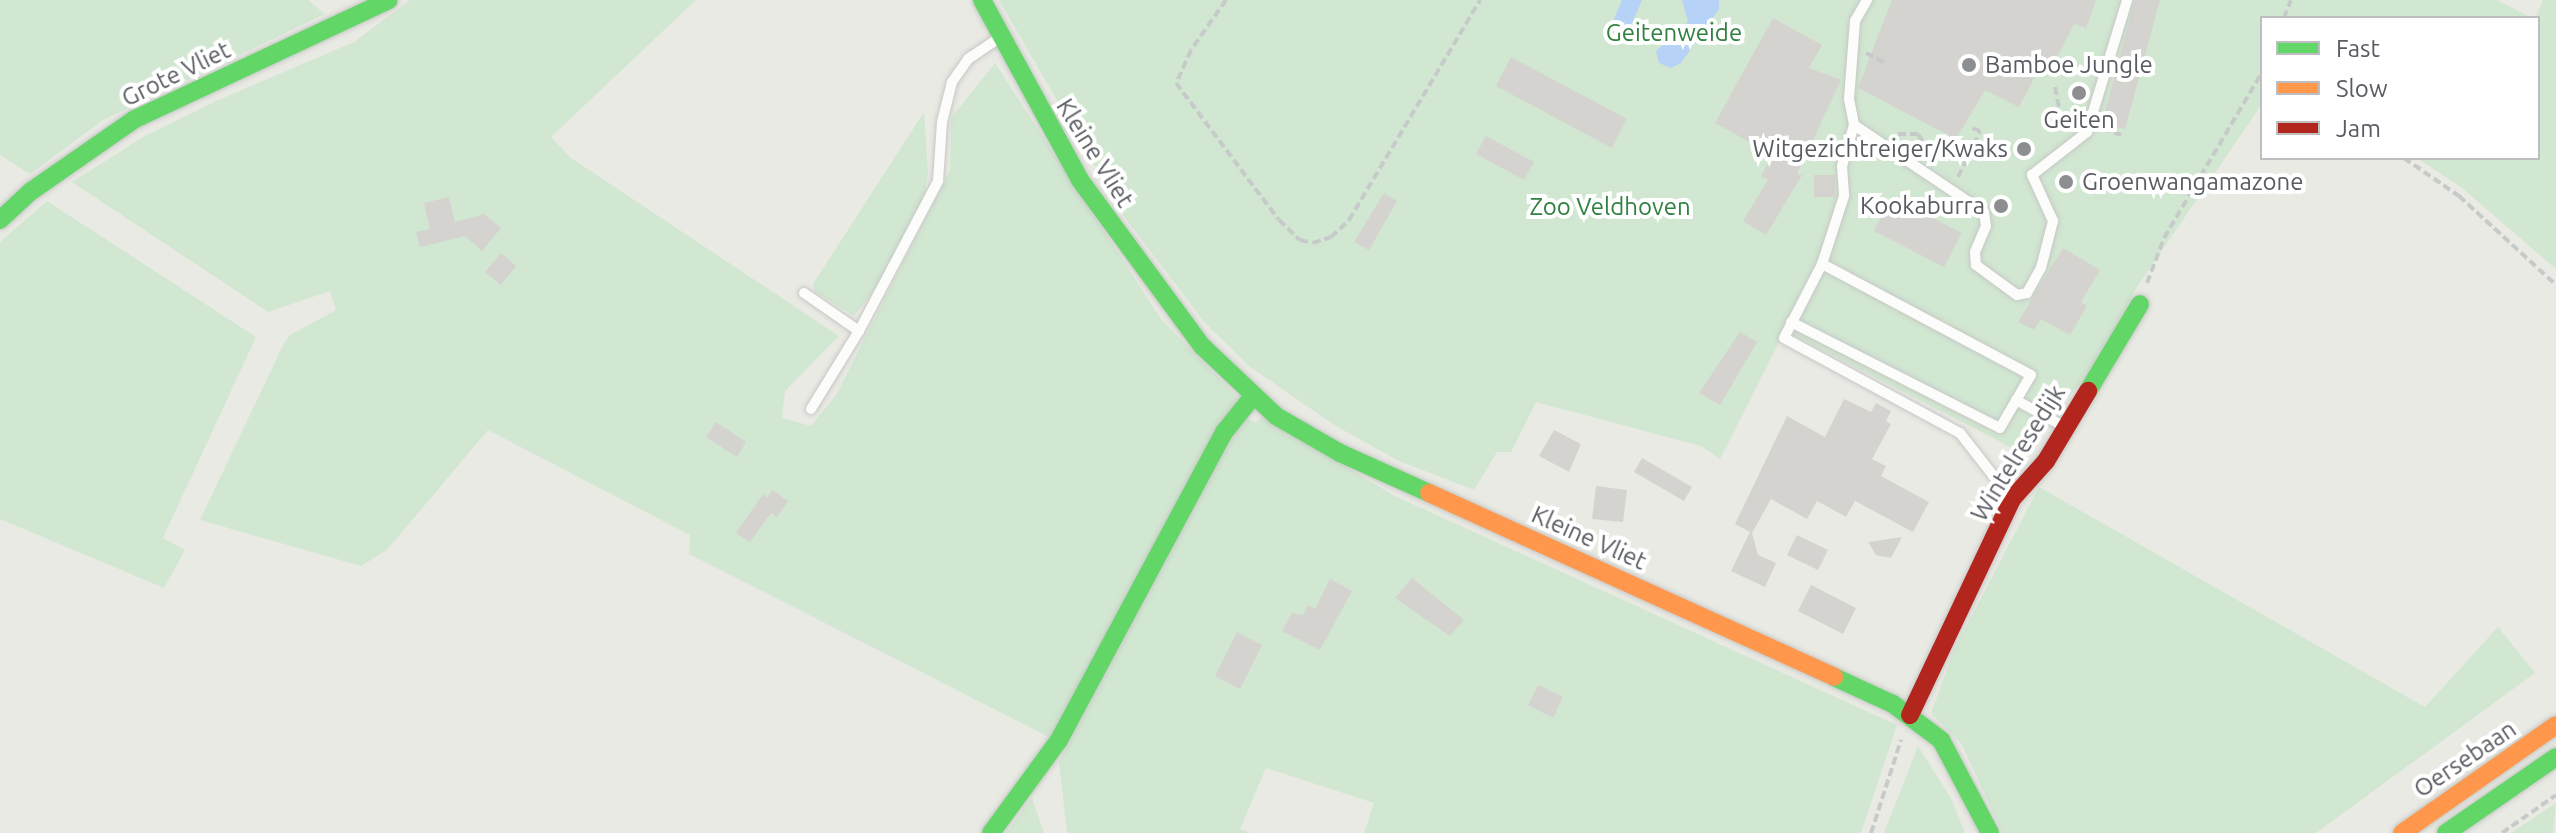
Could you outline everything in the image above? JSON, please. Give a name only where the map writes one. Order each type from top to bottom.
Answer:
[{"type":"street","name":"Grote Vliet","points":[[0,220],[30,192],[135,119],[389,0]]},
{"type":"street","name":"Kleine Vliet","points":[[982,0],[1080,180],[1152,283],[1202,346],[1253,396],[1340,453],[1763,643],[1910,715],[1941,740],[1959,766],[1990,833]]},
{"type":"street","name":"Wintelresedijk","points":[[1910,715],[2012,499],[2046,461],[2063,426],[2140,304]]},
{"type":"street","points":[[991,833],[1081,704],[1225,431],[1253,396]]},
{"type":"street","name":"Oersebaan","points":[[2402,833],[2556,725]]},
{"type":"street","name":"Oersebaan","points":[[2446,833],[2556,757]]},
{"type":"lane","points":[[1867,0],[1855,21],[1849,99],[1854,125],[1842,166],[1844,196],[1822,264],[1784,338],[1960,433],[2012,499]]},
{"type":"lane","points":[[1854,125],[1987,218],[1975,252],[1976,265],[2017,295],[2027,293],[2041,268],[2053,221],[2032,185],[2032,175],[2087,132],[2127,0]]},
{"type":"lane","points":[[811,409],[859,331],[938,181],[942,122],[952,82],[968,59],[1001,37]]},
{"type":"lane","points":[[1791,322],[2000,428],[2031,375],[1822,264]]},
{"type":"lane","points":[[804,293],[859,331]]},
{"type":"lane","points":[[2016,400],[2063,426]]},
{"type":"path","points":[[1226,0],[1191,50],[1176,83],[1279,220],[1300,240],[1313,243],[1331,237],[1349,220],[1480,0]]},
{"type":"path","points":[[2140,304],[2164,238],[2260,75]]},
{"type":"path","points":[[2055,87],[2067,146]]},
{"type":"path","points":[[1951,190],[1980,131],[1972,128]]},
{"type":"path","points":[[2407,160],[2459,196],[2556,285]]},
{"type":"path","points":[[1871,833],[1910,715]]},
{"type":"path","points":[[2502,833],[2556,795]]},
{"type":"green space","points":[[0,0],[308,0],[325,14],[103,120],[30,174],[0,155]]},
{"type":"green space","points":[[410,0],[696,0],[551,137],[571,158],[839,336],[785,391],[782,418],[811,426],[836,395],[950,170],[951,118],[995,63],[1161,319],[1239,399],[1051,738],[689,554],[690,535],[488,430],[387,550],[361,566],[200,520],[283,345],[290,335],[336,310],[330,291],[268,312],[72,182],[145,136],[216,101],[354,42]]},
{"type":"green space","name":"Zoo Veldhoven","points":[[999,0],[2497,0],[2528,16],[2260,16],[2260,107],[2135,290],[2107,353],[2067,398],[2053,392],[2057,379],[2016,450],[1785,331],[1720,459],[1701,446],[1536,402],[1511,452],[1497,452],[1474,490],[1399,461],[1334,425],[1249,366],[1205,323],[1123,215]]},
{"type":"green space","points":[[2543,0],[2556,0],[2556,269],[2462,188],[2420,160],[2540,160],[2540,16],[2536,16]]},
{"type":"green space","points":[[924,112],[928,174],[922,207],[884,278],[854,316],[814,291],[813,284]]},
{"type":"green space","points":[[47,201],[256,337],[163,538],[185,550],[164,588],[0,519],[0,242]]},
{"type":"green space","points":[[1262,417],[1393,495],[1897,725],[1861,833],[1364,833],[1374,803],[1266,768],[1240,829],[1251,833],[1067,833],[1059,762],[1243,418],[1256,422]]},
{"type":"green space","points":[[2039,487],[2425,707],[2498,627],[2535,673],[2316,833],[2003,833],[1961,743],[1931,713],[1954,650]]},
{"type":"green space","points":[[1918,746],[1951,798],[1965,833],[1884,833]]},
{"type":"green space","points":[[1032,798],[1044,833],[1006,833]]},
{"type":"green space","points":[[2556,803],[2553,833],[2511,833]]},
{"type":"water","points":[[1622,0],[1642,0],[1625,39],[1609,31]]},
{"type":"water","points":[[1682,0],[1719,0],[1719,9],[1681,63],[1671,68],[1659,63],[1656,51],[1688,22]]},
{"type":"building","name":"Bamboe Jungle","points":[[1892,0],[2096,0],[2086,28],[2074,24],[2048,75],[2038,71],[2019,107],[1985,90],[1956,139],[1858,88]]},
{"type":"building","points":[[2135,0],[2160,0],[2125,129],[2102,123]]},
{"type":"building","points":[[1773,18],[1822,45],[1809,68],[1841,80],[1797,174],[1802,175],[1766,235],[1743,221],[1768,180],[1761,176],[1773,155],[1715,123]]},
{"type":"building","points":[[1511,57],[1627,119],[1612,148],[1496,86]]},
{"type":"building","points":[[1486,136],[1534,162],[1524,180],[1476,154]]},
{"type":"building","points":[[1814,175],[1835,175],[1835,197],[1814,197]]},
{"type":"building","points":[[1384,193],[1397,201],[1369,250],[1354,242]]},
{"type":"building","points":[[449,197],[455,222],[484,214],[501,228],[482,251],[465,236],[420,247],[416,232],[430,229],[424,203]]},
{"type":"building","points":[[1891,197],[1962,233],[1944,267],[1874,231]]},
{"type":"building","points":[[2063,248],[2100,270],[2081,302],[2087,306],[2070,335],[2041,319],[2034,330],[2018,322]]},
{"type":"building","points":[[501,253],[516,266],[501,285],[485,272]]},
{"type":"building","points":[[1740,332],[1757,342],[1720,405],[1699,393]]},
{"type":"building","points":[[1844,399],[1871,412],[1876,403],[1891,411],[1886,421],[1891,424],[1872,459],[1886,466],[1881,476],[1929,502],[1913,532],[1855,501],[1846,517],[1817,501],[1807,519],[1771,499],[1752,533],[1758,555],[1776,563],[1765,587],[1731,571],[1750,532],[1735,524],[1787,416],[1825,437]]},
{"type":"building","points":[[716,422],[746,442],[737,457],[706,437]]},
{"type":"building","points":[[1554,430],[1581,444],[1569,472],[1539,456]]},
{"type":"building","points":[[1642,458],[1692,487],[1684,501],[1634,472]]},
{"type":"building","points":[[1596,486],[1627,490],[1623,522],[1592,519]]},
{"type":"building","points":[[772,490],[788,501],[777,517],[771,513],[750,542],[736,533],[763,494],[767,498]]},
{"type":"building","points":[[1797,535],[1828,550],[1818,570],[1787,555]]},
{"type":"building","points":[[1902,537],[1891,558],[1876,555],[1868,542]]},
{"type":"building","points":[[1412,578],[1464,620],[1450,636],[1395,598]]},
{"type":"building","points":[[1330,579],[1352,591],[1320,650],[1282,631],[1292,613],[1303,615],[1308,605],[1315,609]]},
{"type":"building","points":[[1811,585],[1856,608],[1843,634],[1798,611]]},
{"type":"building","points":[[1237,632],[1262,645],[1240,689],[1215,676]]},
{"type":"building","points":[[1538,685],[1563,697],[1553,718],[1528,705]]},
{"type":"traffic: fast","points":[[0,220],[30,192],[135,119],[389,0]]},
{"type":"traffic: fast","points":[[982,0],[1080,180],[1202,346],[1276,416],[1340,453],[1429,493]]},
{"type":"traffic: fast","points":[[2088,391],[2140,304]]},
{"type":"traffic: fast","points":[[991,833],[1059,740],[1225,431],[1253,396]]},
{"type":"traffic: fast","points":[[1834,677],[1893,704],[1941,740],[1990,833]]},
{"type":"traffic: fast","points":[[2446,833],[2556,757]]},
{"type":"traffic: slow","points":[[1429,493],[1834,677]]},
{"type":"traffic: slow","points":[[2402,833],[2556,725]]},
{"type":"traffic: jam","points":[[1910,715],[2012,499],[2046,461],[2088,391]]},
{"type":"place","name":"Bamboe Jungle","points":[[1969,65]]},
{"type":"place","name":"Geiten","points":[[2079,93]]},
{"type":"place","name":"Witgezichtreiger/Kwaks","points":[[2024,149]]},
{"type":"place","name":"Groenwangamazone","points":[[2066,182]]},
{"type":"place","name":"Kookaburra","points":[[2001,206]]},
{"type":"park label","name":"Geitenweide","points":[[1674,33]]}]
